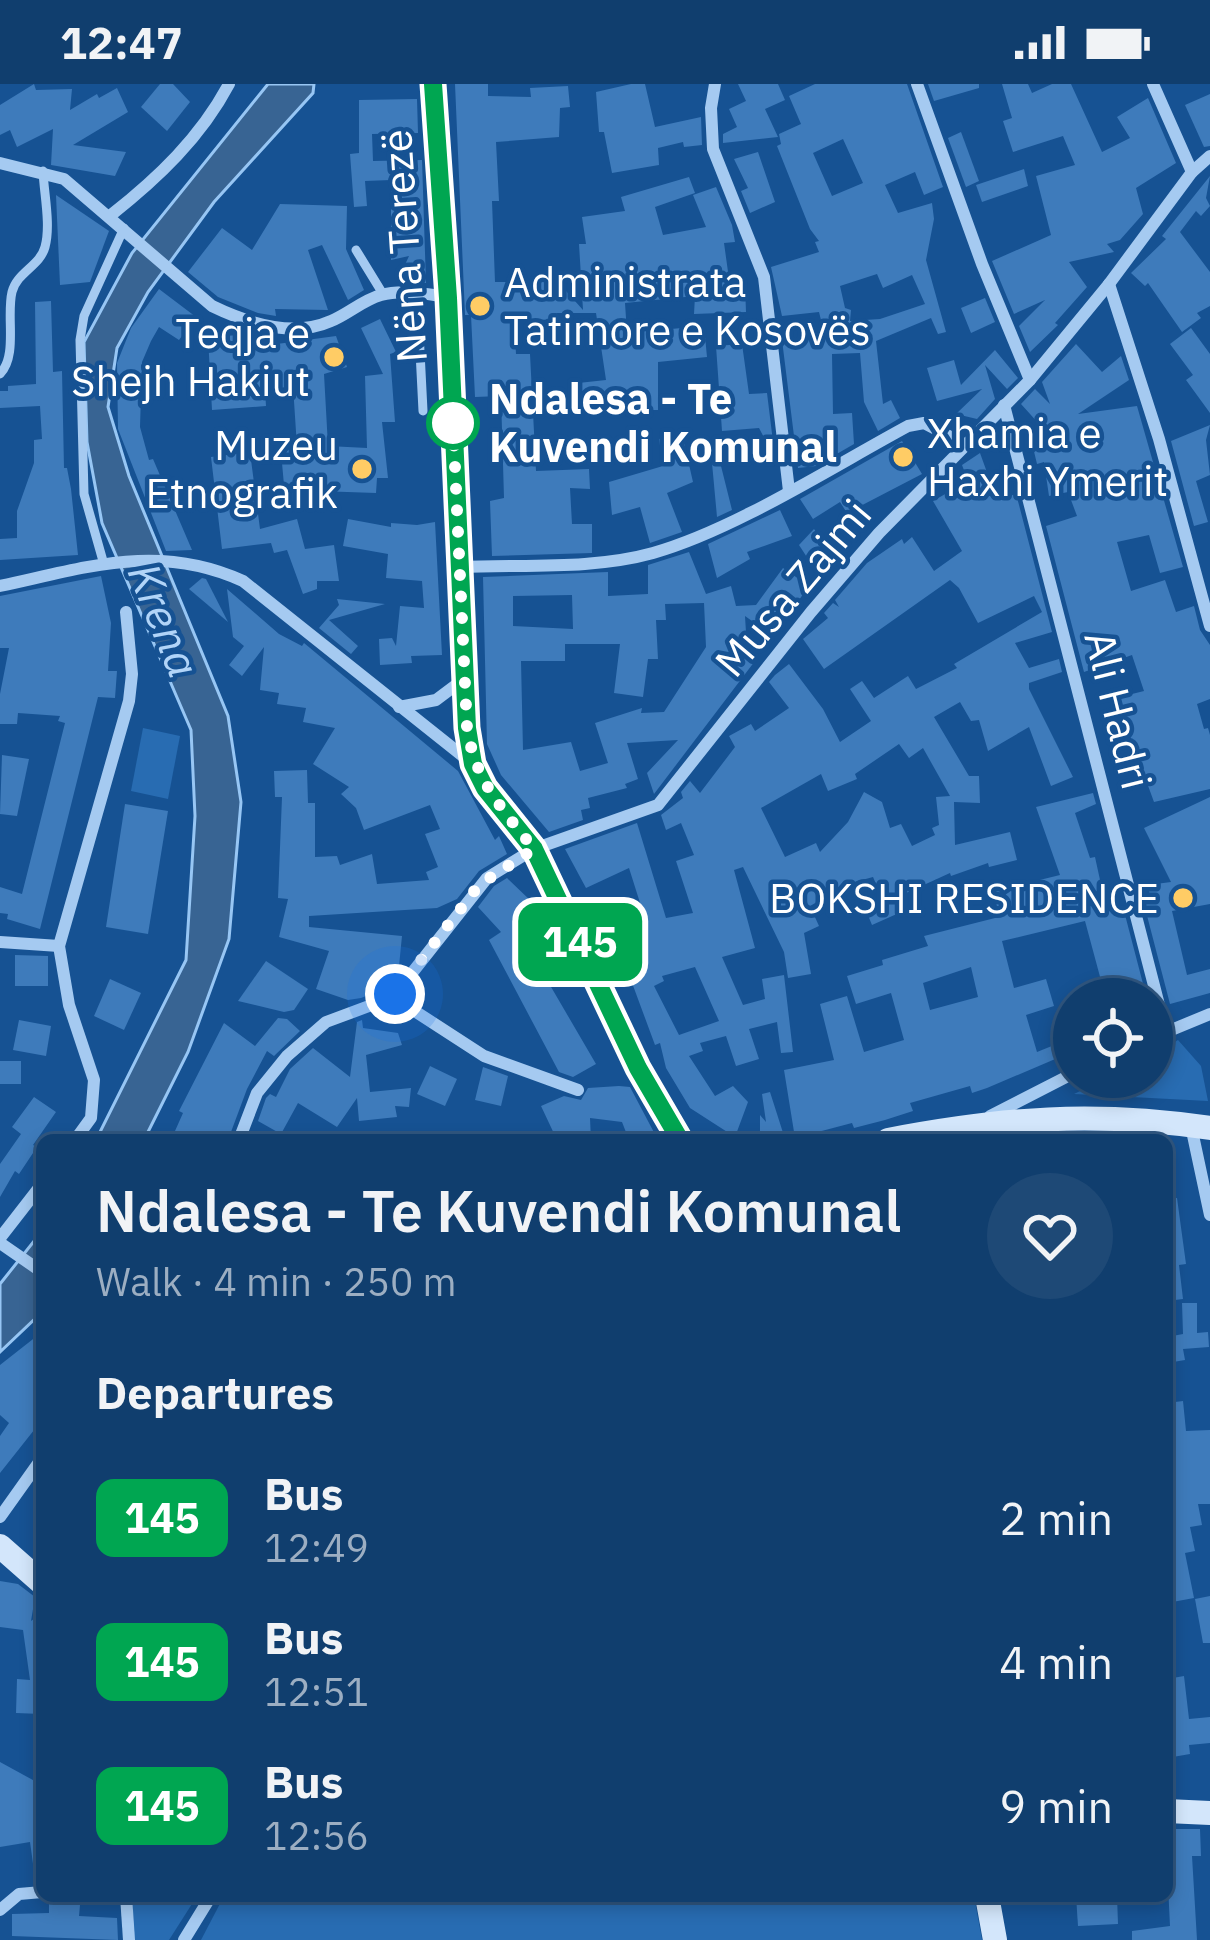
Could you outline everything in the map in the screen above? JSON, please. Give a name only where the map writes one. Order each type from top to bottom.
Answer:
[{"type":"main road","name":"Nëna Terezë","points":[[433,84],[473,764],[485,788],[534,849],[638,1068],[677,1132]]},
{"type":"main road","points":[[919,1134],[976,1123],[1084,1117],[1200,1126]]},
{"type":"main road","points":[[0,1546],[36,1578]]},
{"type":"main road","points":[[1173,1811],[1210,1813]]},
{"type":"main road","points":[[988,1902],[995,1940]]},
{"type":"street","points":[[111,215],[176,158],[207,121],[229,84]]},
{"type":"street","points":[[715,84],[713,149],[764,277],[789,491]]},
{"type":"street","points":[[917,84],[1030,380]]},
{"type":"street","points":[[1153,84],[1192,172]]},
{"type":"street","name":"Musa Zajmi","points":[[393,997],[479,885],[534,849],[658,805],[811,612],[964,444],[1030,380],[1210,155]]},
{"type":"street","points":[[0,163],[64,179],[212,305],[237,318],[281,327],[325,324],[383,294],[417,292],[448,298]]},
{"type":"street","points":[[1109,284],[1159,439],[1210,626]]},
{"type":"street","name":"Ali Hadri","points":[[1004,405],[1145,978]]},
{"type":"street","points":[[460,567],[610,561],[655,552],[789,491],[916,424],[932,426],[964,444]]},
{"type":"street","points":[[0,586],[106,561],[212,566],[243,580],[473,764]]},
{"type":"street","points":[[79,1134],[91,1118],[94,1080],[69,1005],[59,946],[129,701],[132,674],[126,612]]},
{"type":"street","points":[[399,707],[436,700],[465,678]]},
{"type":"street","points":[[0,942],[59,946]]},
{"type":"street","points":[[241,1134],[257,1093],[287,1056],[326,1022],[393,997],[484,1056],[578,1090]]},
{"type":"street","points":[[1173,1029],[1210,1014]]},
{"type":"street","points":[[976,1123],[1053,1084]]},
{"type":"street","points":[[1200,1126],[1210,1215]]},
{"type":"street","points":[[36,1192],[0,1241],[36,1268]]},
{"type":"street","points":[[0,1517],[36,1466]]},
{"type":"street","points":[[0,1910],[19,1894],[36,1893]]},
{"type":"street","points":[[126,1902],[129,1940]]},
{"type":"street","points":[[184,1940],[207,1902]]},
{"type":"lane","points":[[0,374],[9,358],[12,291],[45,248],[43,171]]},
{"type":"lane","points":[[106,561],[84,494],[80,340],[84,316],[124,228]]},
{"type":"lane","points":[[356,250],[383,294]]},
{"type":"lane","points":[[417,292],[423,411]]},
{"type":"shaded area","points":[[143,728],[180,736],[168,799],[131,791]]},
{"type":"shaded area","points":[[1178,1040],[1201,1066],[1208,1101],[1151,1098],[1173,1098],[1173,1043]]},
{"type":"shaded area","points":[[132,1902],[193,1902],[169,1940],[133,1940]]},
{"type":"shaded area","points":[[221,1902],[975,1902],[982,1940],[201,1940]]},
{"type":"water","name":"Krena","points":[[268,84],[314,84],[313,93],[214,202],[148,292],[117,348],[108,407],[129,476],[228,716],[241,802],[229,939],[188,1052],[147,1134],[99,1134],[186,960],[195,816],[191,730],[102,523],[87,442],[84,342],[132,253]]},
{"type":"water","points":[[36,1239],[36,1318],[0,1352],[0,1284]]},
{"type":"building","points":[[34,84],[36,90],[72,89],[70,110],[117,88],[128,112],[73,145],[126,152],[115,176],[51,165],[53,129],[17,147],[10,130],[0,135],[0,105]]},
{"type":"building","points":[[160,84],[173,84],[190,102],[167,131],[141,107]]},
{"type":"building","points":[[455,84],[488,84],[488,96],[531,97],[530,88],[568,86],[570,107],[560,108],[559,137],[496,142],[495,282],[558,282],[583,310],[579,244],[586,244],[582,217],[625,211],[621,197],[689,177],[695,193],[655,207],[663,235],[706,227],[693,195],[716,187],[732,225],[735,242],[724,243],[730,286],[745,285],[746,312],[694,314],[695,296],[625,303],[627,333],[704,326],[707,357],[658,362],[658,410],[634,410],[634,405],[570,410],[569,384],[606,380],[596,313],[557,313],[557,320],[514,319],[516,354],[530,354],[536,471],[589,469],[590,489],[570,488],[572,524],[592,524],[592,553],[492,556],[490,501],[504,498],[501,396],[475,397],[471,315],[465,315]]},
{"type":"building","points":[[645,84],[655,127],[701,117],[702,145],[684,147],[683,142],[658,148],[659,165],[612,173],[604,132],[599,132],[596,92]]},
{"type":"building","points":[[738,84],[778,84],[785,100],[765,109],[778,137],[723,143],[723,134],[737,127],[729,109],[746,101]]},
{"type":"building","points":[[815,84],[907,84],[943,187],[924,195],[915,172],[885,185],[898,213],[932,203],[934,219],[926,260],[946,332],[938,334],[931,318],[876,341],[883,404],[891,400],[900,418],[878,431],[864,402],[860,353],[832,354],[833,414],[852,413],[854,444],[816,466],[798,468],[782,340],[823,339],[819,312],[782,316],[771,267],[819,252],[815,242],[819,241],[777,146],[781,144],[779,134],[801,124],[789,96]],"holes":[[[843,139],[863,183],[832,196],[813,153]],[[877,274],[883,288],[912,275],[925,304],[880,319],[850,321],[851,310],[845,308],[840,286]]]},
{"type":"building","points":[[928,84],[979,84],[979,88],[934,101]]},
{"type":"building","points":[[1002,84],[1028,84],[1032,93],[1052,84],[1071,84],[1102,152],[1130,138],[1117,117],[1148,98],[1176,163],[1136,188],[1143,214],[1120,240],[1107,244],[1114,252],[1069,262],[1087,287],[1030,352],[1019,326],[1045,300],[1014,314],[992,261],[1051,235],[1036,176],[1075,165],[1063,136],[1013,152],[1003,121],[1012,118]]},
{"type":"building","points":[[1210,94],[1210,146],[1204,147],[1185,105]]},
{"type":"building","points":[[417,99],[418,133],[372,134],[373,161],[422,160],[426,283],[397,282],[409,256],[391,260],[391,180],[365,181],[367,206],[354,207],[350,154],[359,153],[359,100]]},
{"type":"building","points":[[961,132],[979,181],[966,187],[948,138]]},
{"type":"building","points":[[758,152],[775,202],[750,213],[741,191],[748,188],[734,159]]},
{"type":"building","points":[[1024,169],[1028,186],[982,202],[976,185]]},
{"type":"building","points":[[1210,176],[1206,198],[1210,206],[1201,216],[1196,211],[1180,232],[1210,272],[1210,306],[1197,313],[1201,318],[1182,332],[1148,283],[1145,286],[1131,273],[1166,239],[1162,236]]},
{"type":"building","points":[[56,195],[109,231],[90,282],[60,285]]},
{"type":"building","points":[[280,204],[347,206],[346,249],[364,290],[348,300],[322,245],[308,250],[328,310],[275,309],[276,316],[258,313],[218,297],[188,272],[222,228],[252,250]]},
{"type":"building","points":[[159,289],[196,317],[179,340],[159,327],[151,341],[142,362],[140,427],[149,460],[153,459],[192,550],[166,551],[118,429],[117,363],[131,328]]},
{"type":"building","points":[[985,298],[995,322],[971,333],[961,308]]},
{"type":"building","points":[[51,301],[53,372],[62,371],[64,468],[78,555],[0,560],[0,539],[17,538],[17,511],[34,463],[34,440],[42,439],[40,406],[0,408],[0,391],[36,384],[35,302]]},
{"type":"building","points":[[380,319],[396,352],[390,354],[395,422],[382,422],[388,478],[377,478],[376,493],[318,491],[319,504],[286,507],[281,452],[297,447],[293,386],[265,390],[266,406],[212,410],[208,337],[257,334],[277,338],[277,344],[336,336],[347,367],[324,374],[328,446],[367,448],[365,376],[383,374],[361,328]]},
{"type":"building","points":[[1191,328],[1210,354],[1210,413],[1186,380],[1193,375],[1170,344]]},
{"type":"building","points":[[742,344],[749,394],[767,393],[775,458],[759,428],[722,431],[716,346]]},
{"type":"building","points":[[1076,344],[1102,372],[1121,356],[1129,380],[1078,414],[1137,406],[1183,567],[1160,573],[1149,535],[1117,542],[1131,591],[1165,580],[1176,612],[1194,606],[1210,645],[1210,699],[1197,704],[1210,735],[1210,789],[1154,802],[1116,698],[1144,691],[1132,655],[1084,672],[1046,526],[1077,516],[1068,492],[1049,496],[1044,462],[1037,464],[1031,439],[1049,435],[1021,404],[1035,389],[1050,404],[1042,382]]},
{"type":"building","points":[[995,350],[1018,378],[1007,389],[985,365],[995,399],[977,419],[956,414],[982,389],[937,401],[927,368],[954,360],[961,385]]},
{"type":"building","points":[[1210,425],[1206,440],[1210,475],[1196,481],[1208,522],[1194,526],[1171,441]]},
{"type":"building","points":[[682,434],[693,482],[667,493],[682,532],[650,543],[640,507],[612,515],[609,482],[663,466],[659,439]]},
{"type":"building","points":[[902,441],[922,474],[847,513],[840,502],[813,519],[800,499]]},
{"type":"building","points":[[250,452],[260,529],[297,519],[305,549],[334,545],[339,581],[317,581],[317,589],[303,594],[287,550],[274,553],[271,543],[222,549],[211,457]]},
{"type":"building","points":[[980,453],[997,500],[1016,494],[1052,632],[1015,643],[1029,668],[1059,659],[1062,672],[1029,683],[1029,689],[1073,777],[1051,786],[1029,727],[988,751],[979,720],[971,721],[960,702],[934,717],[969,776],[979,776],[980,803],[954,802],[955,845],[1010,832],[1017,860],[950,873],[893,899],[899,913],[872,925],[865,908],[883,900],[873,877],[851,883],[810,906],[819,926],[804,933],[811,974],[788,978],[784,952],[743,867],[734,870],[755,948],[722,957],[743,1005],[765,999],[762,979],[784,975],[793,1052],[781,1053],[777,1022],[749,1029],[759,1059],[736,1066],[726,1036],[700,1043],[703,1051],[689,1056],[715,1096],[733,1086],[748,1102],[736,1134],[730,1134],[690,1108],[666,1068],[660,1043],[655,1045],[628,972],[614,976],[600,918],[641,906],[629,868],[586,888],[565,849],[637,823],[666,918],[693,913],[676,861],[694,855],[681,823],[666,830],[661,815],[683,798],[681,792],[690,781],[700,793],[735,747],[729,736],[751,724],[755,731],[789,708],[769,682],[775,675],[789,664],[823,709],[840,742],[871,721],[850,689],[862,681],[874,698],[908,676],[916,689],[1042,612],[1034,596],[978,623],[950,580],[824,669],[803,639],[828,618],[824,613],[833,603],[839,607],[835,600],[867,563],[902,539],[904,544],[912,537],[934,571],[962,551],[933,501],[968,481],[962,465]],"holes":[[[899,744],[909,758],[923,748],[950,796],[936,797],[939,825],[932,828],[935,835],[912,846],[901,824],[890,828],[882,802],[864,792],[848,822],[820,852],[816,843],[785,857],[761,808],[821,774],[828,791],[857,779],[855,774]],[[695,967],[719,1021],[679,1035],[654,986],[664,981],[662,976]]]},
{"type":"building","points":[[720,462],[732,510],[717,517],[712,463]]},
{"type":"building","points":[[780,510],[792,536],[747,552],[750,559],[717,578],[708,544]]},
{"type":"building","points":[[348,519],[391,527],[391,523],[435,522],[442,655],[411,656],[412,663],[380,665],[379,639],[392,638],[396,646],[400,606],[424,608],[422,581],[386,578],[388,554],[343,546]]},
{"type":"building","points":[[814,529],[832,556],[814,568],[799,545]]},
{"type":"building","points":[[689,552],[706,594],[731,586],[736,606],[756,605],[783,568],[809,586],[773,636],[745,616],[747,649],[758,657],[654,794],[647,773],[678,740],[627,743],[638,779],[625,784],[627,788],[588,798],[590,808],[581,810],[583,820],[549,832],[501,775],[487,744],[483,577],[608,572],[608,596],[648,594],[648,565]],"holes":[[[572,595],[573,629],[513,626],[513,596]],[[704,603],[706,647],[664,712],[641,713],[642,708],[595,723],[608,763],[580,771],[571,742],[523,750],[521,661],[565,661],[565,644],[620,644],[614,693],[643,697],[648,659],[658,659],[656,620],[666,620],[665,604]]]},
{"type":"building","points":[[101,576],[111,623],[108,671],[117,671],[115,698],[98,697],[40,929],[0,913],[0,887],[22,894],[65,723],[58,721],[60,716],[18,713],[17,724],[0,724],[9,648],[0,648],[0,596]]},
{"type":"building","points":[[206,579],[228,622],[189,589]]},
{"type":"building","points":[[227,589],[279,634],[304,643],[458,771],[507,854],[479,871],[457,899],[437,908],[309,916],[309,927],[402,936],[399,966],[393,965],[376,992],[361,998],[348,1000],[316,989],[329,951],[279,937],[288,899],[278,898],[282,797],[275,797],[274,771],[307,770],[308,803],[315,803],[315,857],[337,856],[340,865],[372,854],[377,884],[429,880],[426,872],[438,867],[425,834],[440,829],[430,805],[364,830],[356,808],[341,794],[349,787],[313,764],[335,728],[303,722],[306,708],[277,704],[279,693],[260,690],[264,647],[242,676],[229,665],[244,646],[233,637]]},
{"type":"building","points":[[337,599],[385,604],[329,620],[358,646],[351,654],[319,628],[339,605]]},
{"type":"building","points":[[2,755],[29,759],[17,816],[0,814]]},
{"type":"building","points":[[1093,793],[1096,804],[1075,813],[1090,858],[1095,857],[1107,912],[1124,911],[1142,978],[1100,978],[1085,921],[1002,941],[1014,988],[1046,979],[1053,1006],[1026,1015],[1037,1052],[1053,1046],[1053,1060],[972,1093],[970,1086],[910,1103],[913,1111],[885,1120],[794,1134],[784,1070],[834,1060],[820,1004],[847,996],[864,1052],[904,1040],[891,993],[856,1004],[847,976],[928,946],[924,936],[999,917],[994,891],[1060,875],[1036,807]],"holes":[[[971,967],[978,997],[930,1010],[923,983]]]},
{"type":"building","points":[[1210,797],[1210,904],[1172,911],[1187,975],[1210,969],[1210,993],[1173,1003],[1173,978],[1163,978],[1144,904],[1151,902],[1148,885],[1171,882],[1144,828]]},
{"type":"building","points":[[125,804],[168,811],[148,934],[106,927]]},
{"type":"building","points":[[507,878],[532,902],[512,920],[596,1064],[573,1077],[559,1072],[489,940],[501,932],[478,907]]},
{"type":"building","points":[[15,955],[48,956],[48,986],[15,986]]},
{"type":"building","points":[[266,961],[308,989],[294,1010],[238,1001]]},
{"type":"building","points":[[110,979],[141,993],[124,1030],[94,1016]]},
{"type":"building","points":[[278,1018],[287,1019],[300,1031],[274,1056],[267,1051],[230,1134],[174,1134],[183,1113],[179,1111],[224,1023],[255,1046]]},
{"type":"building","points":[[19,1020],[51,1026],[46,1056],[13,1050]]},
{"type":"building","points":[[362,1020],[363,1028],[398,1033],[402,1045],[366,1055],[370,1092],[411,1088],[409,1107],[395,1106],[397,1117],[359,1121],[357,1098],[337,1127],[298,1103],[281,1134],[258,1121],[266,1098],[276,1097],[290,1069],[313,1048],[350,1077],[357,1022]]},
{"type":"building","points":[[0,1061],[21,1061],[21,1084],[0,1084]]},
{"type":"building","points":[[430,1066],[457,1079],[445,1106],[417,1094]]},
{"type":"building","points":[[483,1067],[508,1076],[501,1106],[475,1100]]},
{"type":"building","points":[[630,1087],[655,1134],[627,1134],[622,1122],[590,1118],[591,1134],[554,1134],[541,1106],[564,1096],[581,1100],[588,1088]]},
{"type":"building","points":[[770,1092],[783,1134],[760,1134],[760,1115],[766,1122],[762,1094]]},
{"type":"building","points":[[34,1097],[56,1112],[36,1134],[36,1148],[0,1197],[0,1164],[21,1134],[12,1127]]},
{"type":"building","points":[[1173,1198],[1177,1198],[1186,1264],[1179,1265],[1183,1299],[1173,1300]]},
{"type":"building","points":[[1182,1303],[1197,1303],[1197,1333],[1208,1332],[1209,1347],[1183,1349],[1185,1360],[1173,1362],[1173,1336],[1183,1334]]},
{"type":"building","points":[[36,1337],[36,1428],[0,1473],[0,1436],[9,1423],[0,1415],[0,1365]]},
{"type":"building","points":[[1183,1401],[1186,1431],[1210,1430],[1210,1504],[1198,1504],[1202,1525],[1190,1527],[1195,1551],[1185,1553],[1194,1598],[1173,1602],[1173,1402]]},
{"type":"building","points":[[0,1581],[18,1584],[35,1597],[31,1621],[36,1617],[36,1714],[16,1713],[17,1679],[30,1680],[23,1630],[0,1627]]},
{"type":"building","points":[[1210,1596],[1210,1643],[1203,1643],[1195,1599]]},
{"type":"building","points":[[1184,1676],[1189,1719],[1210,1717],[1210,1743],[1189,1745],[1190,1754],[1173,1757],[1173,1678]]},
{"type":"building","points":[[0,1762],[36,1782],[36,1871],[30,1842],[0,1847]]},
{"type":"building","points":[[1175,1829],[1200,1829],[1201,1856],[1192,1856],[1197,1940],[1132,1940],[1132,1931],[1170,1926]]},
{"type":"building","points":[[1076,1902],[1117,1902],[1118,1924],[1078,1926]]},
{"type":"building","points":[[49,1903],[80,1905],[79,1916],[117,1918],[118,1940],[12,1936],[12,1914],[49,1913]]},
{"type":"bus line","name":"145","points":[[433,84],[448,298],[467,728],[473,764],[485,788],[534,849],[638,1068],[678,1134]]},
{"type":"place","name":"Administrata Tatimore e Kosovës","points":[[480,306]]},
{"type":"place","name":"Teqja e Shejh Hakiut","points":[[334,357]]},
{"type":"place","name":"Ndalesa - Te Kuvendi Komunal","points":[[453,423]]},
{"type":"place","name":"Xhamia e Haxhi Ymerit","points":[[903,457]]},
{"type":"place","name":"Muzeu Etnografik","points":[[362,469]]},
{"type":"place","name":"BOKSHI RESIDENCE","points":[[1183,898]]},
{"type":"route","points":[[395,994],[479,885],[534,849],[485,788],[473,764],[467,728],[453,423]]}]
